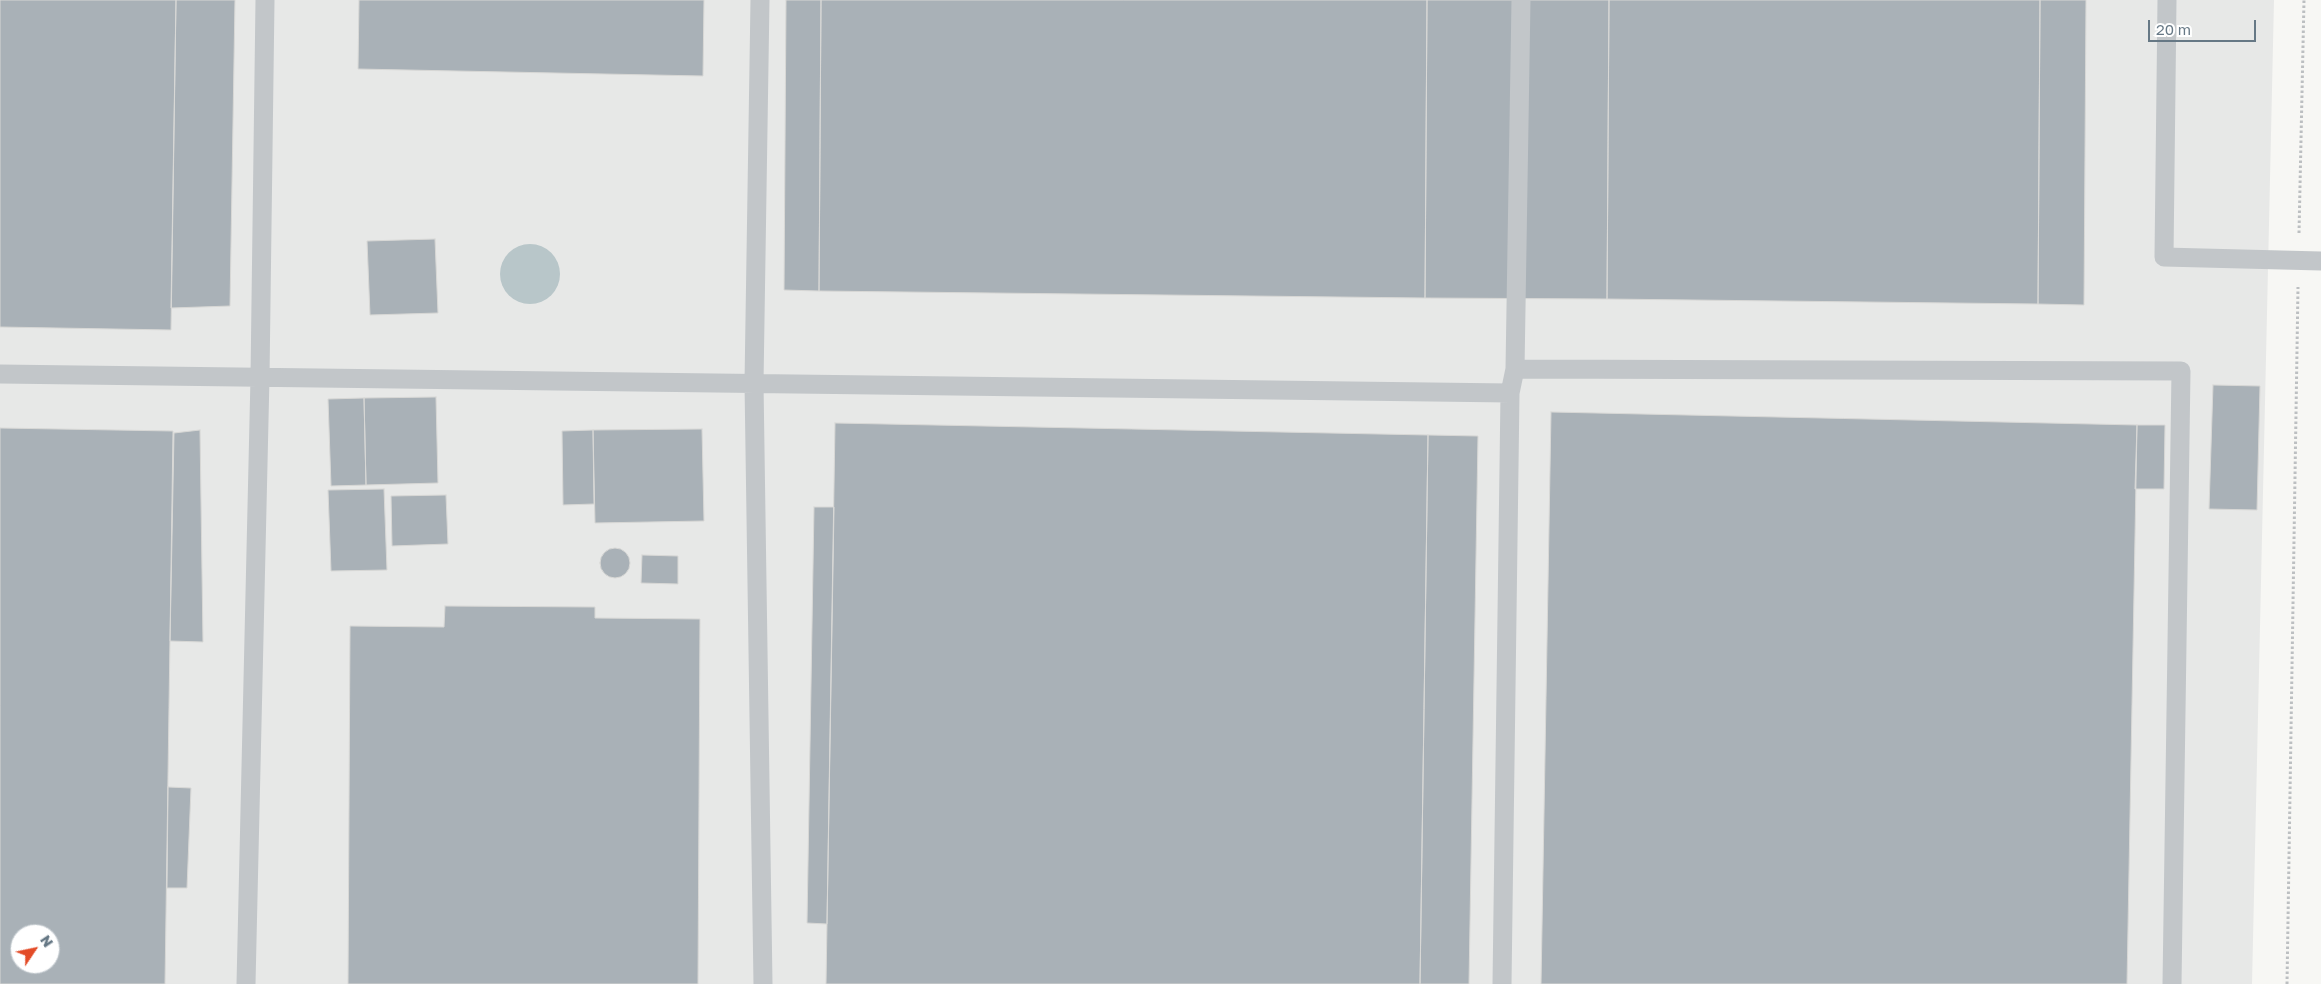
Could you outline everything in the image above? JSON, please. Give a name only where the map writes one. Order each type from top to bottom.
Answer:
[{"type":"lane","points":[[246,984],[260,377],[265,0]]},
{"type":"lane","points":[[760,0],[754,383],[763,984]]},
{"type":"lane","points":[[1502,984],[1510,393],[1516,369],[1521,0]]},
{"type":"lane","points":[[2167,0],[2164,258],[2321,261]]},
{"type":"lane","points":[[1516,369],[2181,371],[2172,984]]},
{"type":"lane","points":[[0,374],[1510,393]]},
{"type":"path","points":[[2287,984],[2304,0]]},
{"type":"shaded area","points":[[0,0],[2274,0],[2252,984],[0,984]]},
{"type":"shaded area","points":[[524,244],[536,244],[547,249],[555,257],[560,268],[558,286],[547,299],[536,304],[524,304],[513,299],[505,291],[500,280],[500,268],[505,257],[513,249]]},
{"type":"building","points":[[0,0],[176,0],[171,330],[0,327]]},
{"type":"building","points":[[176,0],[235,0],[230,306],[171,308]]},
{"type":"building","points":[[359,0],[704,0],[703,76],[358,69]]},
{"type":"building","points":[[786,0],[821,0],[819,291],[784,290]]},
{"type":"building","points":[[821,0],[1427,0],[1425,298],[819,291]]},
{"type":"building","points":[[1427,0],[1609,0],[1607,299],[1425,298]]},
{"type":"building","points":[[1609,0],[2040,0],[2038,304],[1607,299]]},
{"type":"building","points":[[2040,0],[2086,0],[2084,305],[2038,304]]},
{"type":"building","points":[[435,239],[438,313],[370,315],[367,241]]},
{"type":"building","points":[[2213,385],[2260,386],[2257,510],[2209,509]]},
{"type":"building","points":[[436,397],[438,483],[366,485],[364,398]]},
{"type":"building","points":[[364,398],[366,485],[331,486],[328,399]]},
{"type":"building","points":[[1551,412],[2137,425],[2127,984],[1541,984]]},
{"type":"building","points":[[835,423],[1428,435],[1420,984],[826,984]]},
{"type":"building","points":[[2137,425],[2165,425],[2164,489],[2135,489]]},
{"type":"building","points":[[0,428],[173,431],[165,984],[0,984]]},
{"type":"building","points":[[702,429],[704,521],[595,523],[593,430]]},
{"type":"building","points":[[200,430],[203,642],[170,641],[174,433]]},
{"type":"building","points":[[593,430],[594,504],[563,505],[562,431]]},
{"type":"building","points":[[1428,435],[1478,436],[1469,984],[1420,984]]},
{"type":"building","points":[[384,489],[387,570],[331,571],[328,490]]},
{"type":"building","points":[[446,495],[448,544],[392,546],[391,496]]},
{"type":"building","points":[[814,507],[834,507],[827,924],[807,923]]},
{"type":"building","points":[[615,548],[626,552],[630,563],[626,574],[615,578],[604,574],[600,563],[604,552]]},
{"type":"building","points":[[642,555],[678,556],[678,584],[641,583]]},
{"type":"building","points":[[445,606],[595,607],[595,618],[700,619],[698,984],[348,984],[350,626],[444,627]]},
{"type":"building","points":[[168,787],[191,788],[187,888],[167,888]]}]
